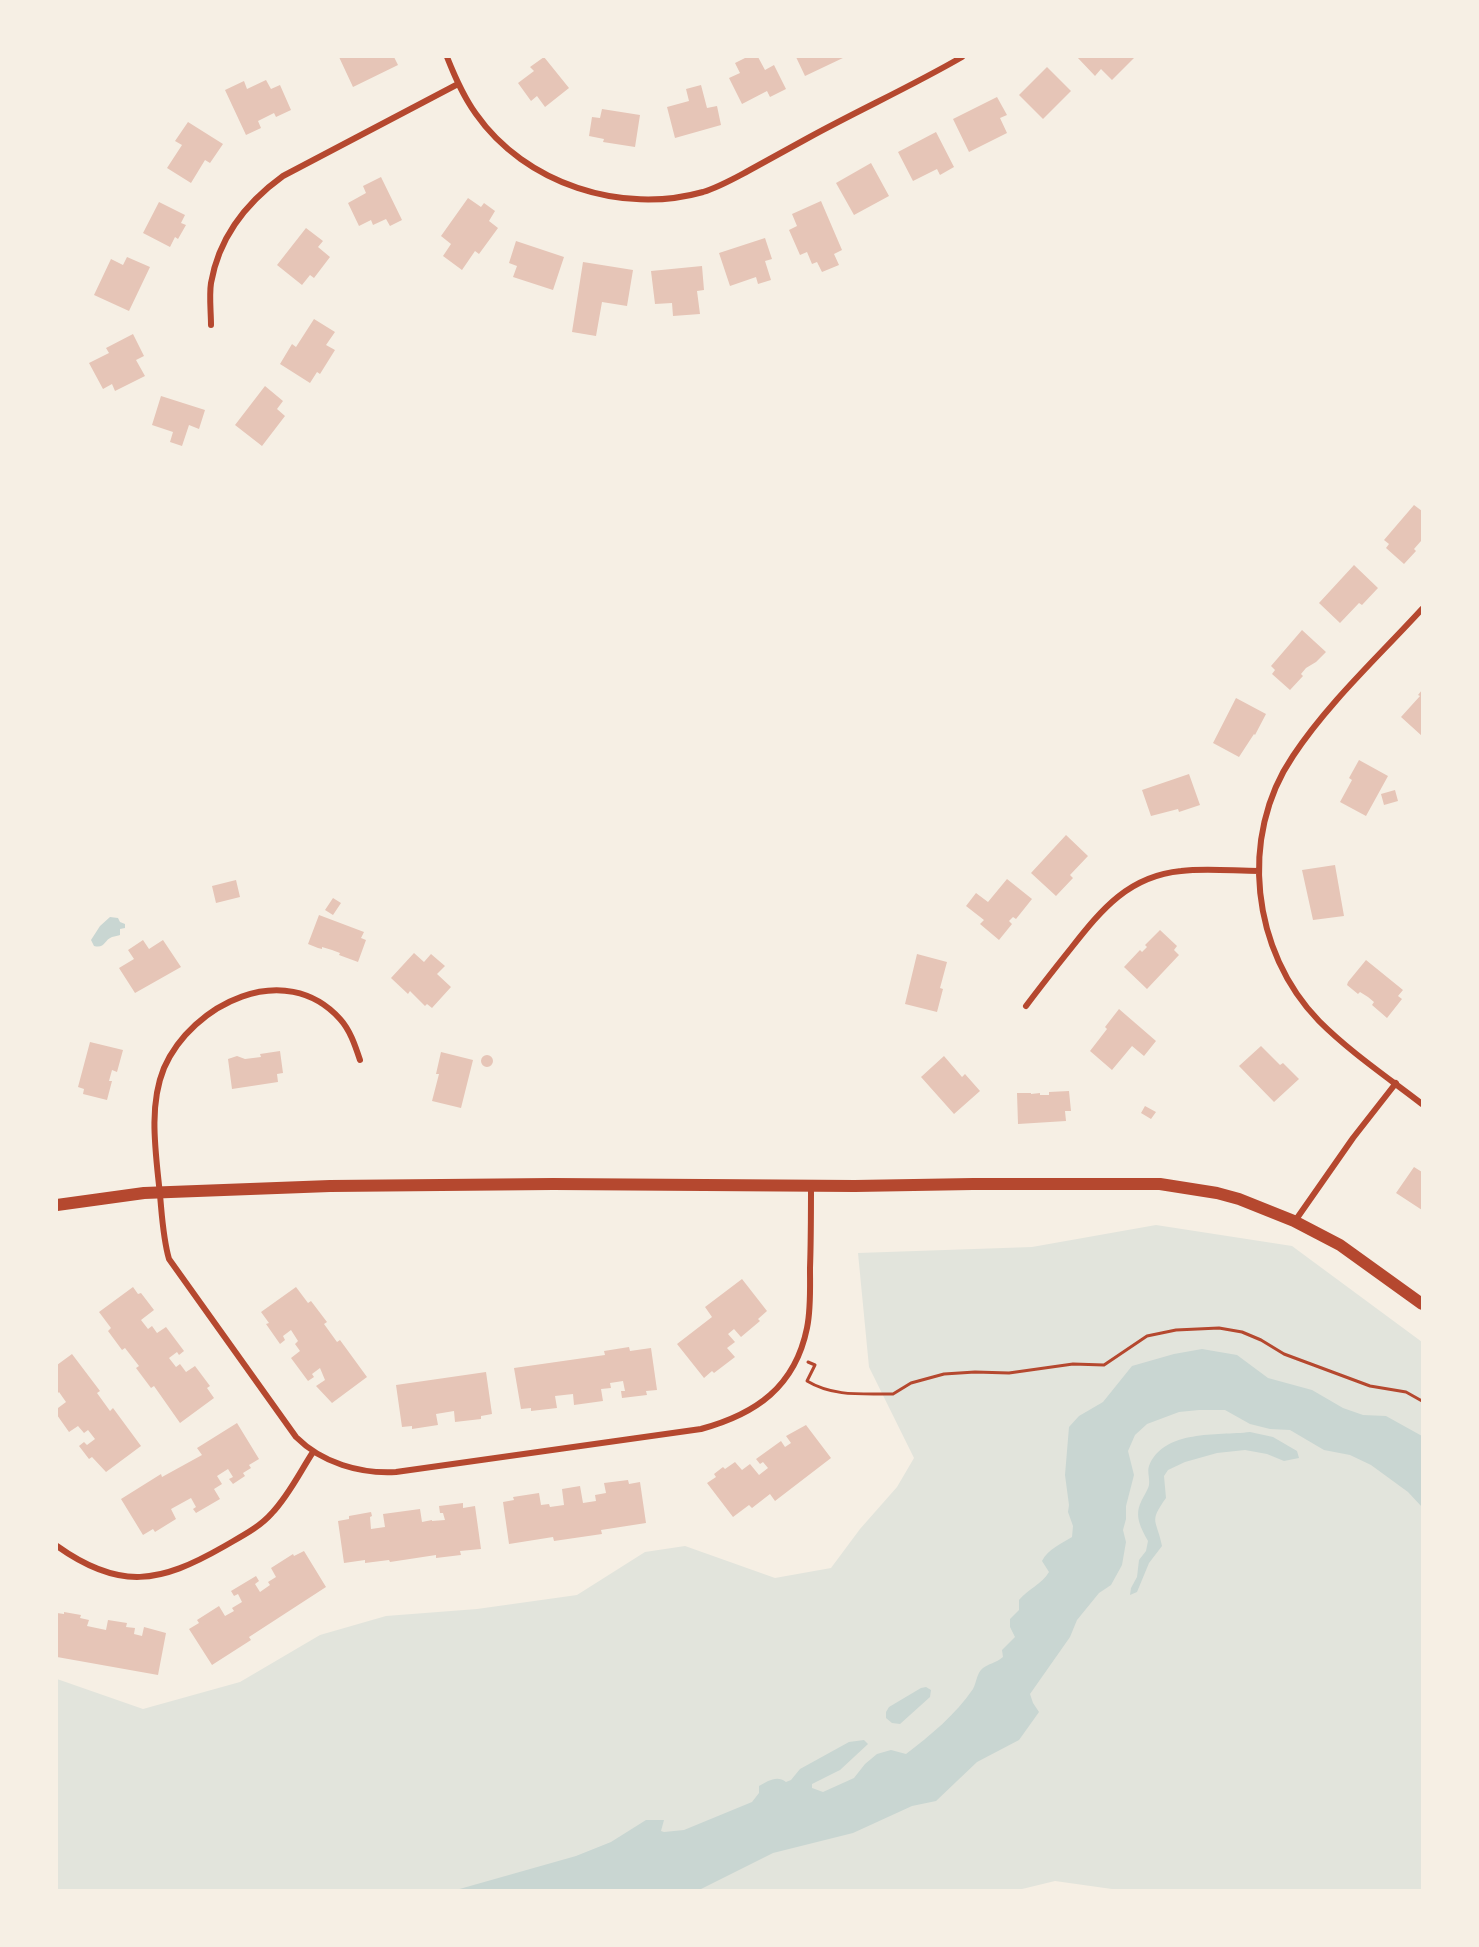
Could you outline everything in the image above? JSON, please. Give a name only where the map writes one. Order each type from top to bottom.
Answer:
[{"type":"main road","points":[[57,1205],[160,1192],[341,1186],[1160,1184],[1239,1199],[1294,1221],[1340,1245],[1422,1304]]},
{"type":"street","points":[[447,57],[458,84],[477,115],[496,137],[531,165],[584,190],[613,197],[642,200],[691,195],[716,188],[962,57]]},
{"type":"street","points":[[211,325],[211,284],[225,242],[236,222],[265,189],[283,176],[458,84]]},
{"type":"street","points":[[1422,609],[1313,728],[1291,758],[1268,808],[1262,836],[1259,871],[1264,919],[1273,947],[1290,982],[1319,1021],[1422,1104]]},
{"type":"street","points":[[1026,1006],[1098,913],[1118,895],[1140,882],[1181,870],[1259,871]]},
{"type":"street","points":[[360,1060],[351,1036],[340,1019],[324,1005],[309,997],[294,992],[278,991],[255,993],[234,999],[210,1012],[177,1045],[161,1078],[156,1103],[155,1127],[165,1242],[172,1264],[291,1430],[313,1452],[345,1466],[374,1472],[396,1472],[700,1429],[735,1418],[760,1404],[788,1374],[800,1350],[809,1312],[811,1186]]},
{"type":"street","points":[[1294,1221],[1395,1083]]},
{"type":"street","points":[[57,1546],[89,1567],[119,1576],[162,1575],[186,1567],[263,1522],[281,1503],[313,1452]]},
{"type":"path","points":[[807,1381],[826,1390],[848,1394],[892,1394],[911,1383],[944,1374],[1009,1373],[1073,1364],[1104,1365],[1148,1336],[1188,1329],[1219,1328],[1242,1332],[1284,1354],[1370,1386],[1406,1392],[1422,1401]]},
{"type":"shaded area","points":[[110,917],[118,918],[125,924],[125,928],[120,929],[120,935],[109,938],[98,947],[94,946],[91,940],[100,926]]},
{"type":"shaded area","points":[[1156,1225],[1292,1246],[1422,1342],[1422,1890],[1119,1890],[1055,1881],[1018,1890],[57,1890],[57,1679],[143,1709],[240,1682],[320,1635],[386,1616],[477,1609],[577,1595],[645,1552],[685,1546],[775,1578],[831,1568],[860,1529],[897,1487],[914,1458],[869,1367],[858,1253],[1032,1247]]},
{"type":"shaded area","points":[[1202,1349],[1237,1355],[1268,1378],[1312,1390],[1343,1408],[1363,1415],[1386,1416],[1422,1436],[1422,1507],[1408,1492],[1371,1465],[1350,1455],[1324,1450],[1290,1430],[1270,1429],[1250,1424],[1225,1410],[1179,1412],[1147,1424],[1135,1435],[1128,1451],[1134,1475],[1123,1530],[1126,1542],[1122,1565],[1111,1585],[1099,1593],[1077,1620],[1070,1637],[1030,1694],[1039,1712],[1019,1740],[977,1762],[936,1801],[912,1806],[853,1833],[773,1853],[699,1890],[456,1890],[576,1856],[611,1842],[646,1820],[664,1820],[661,1831],[664,1832],[684,1830],[752,1802],[759,1793],[759,1786],[772,1780],[779,1779],[786,1782],[791,1780],[800,1769],[849,1742],[864,1740],[868,1744],[840,1770],[812,1784],[812,1788],[823,1792],[854,1778],[877,1754],[891,1750],[906,1754],[951,1716],[973,1689],[983,1668],[1003,1657],[1002,1650],[1015,1637],[1010,1627],[1010,1619],[1019,1610],[1019,1600],[1049,1572],[1042,1561],[1048,1553],[1072,1537],[1073,1526],[1068,1512],[1065,1475],[1069,1427],[1079,1416],[1103,1402],[1132,1366]]},
{"type":"shaded area","points":[[1250,1432],[1273,1437],[1297,1451],[1299,1458],[1284,1461],[1267,1454],[1245,1450],[1217,1453],[1185,1462],[1168,1470],[1164,1476],[1166,1498],[1157,1512],[1155,1521],[1162,1546],[1149,1563],[1137,1592],[1130,1595],[1137,1577],[1139,1560],[1146,1551],[1148,1541],[1141,1527],[1138,1512],[1149,1485],[1149,1466],[1156,1454],[1179,1440],[1207,1435]]},
{"type":"shaded area","points":[[926,1687],[931,1690],[930,1697],[900,1724],[892,1723],[886,1718],[889,1707]]},
{"type":"building","points":[[339,57],[394,57],[398,65],[353,87]]},
{"type":"building","points":[[544,57],[569,88],[545,107],[537,96],[531,101],[518,83],[534,71],[530,67]]},
{"type":"building","points":[[747,57],[758,57],[765,70],[774,65],[786,89],[770,97],[767,91],[742,104],[729,78],[740,73],[735,63]]},
{"type":"building","points":[[796,57],[845,57],[805,76]]},
{"type":"building","points":[[1077,57],[1135,57],[1112,80],[1101,69],[1095,76]]},
{"type":"building","points":[[1047,67],[1071,91],[1043,119],[1019,95]]},
{"type":"building","points":[[266,80],[271,89],[280,85],[291,110],[276,117],[274,113],[258,121],[261,128],[246,135],[225,90],[244,81],[247,89]]},
{"type":"building","points":[[701,85],[707,108],[717,106],[721,125],[675,138],[667,107],[689,101],[686,89]]},
{"type":"building","points":[[997,97],[1007,115],[1000,118],[1007,133],[969,152],[953,119]]},
{"type":"building","points":[[602,109],[640,115],[635,147],[603,142],[604,139],[589,136],[592,117],[600,118]]},
{"type":"building","points":[[188,122],[223,144],[210,163],[205,160],[191,183],[167,168],[182,145],[175,141]]},
{"type":"building","points":[[936,132],[954,167],[940,175],[937,169],[913,181],[898,152]]},
{"type":"building","points":[[871,163],[889,196],[854,215],[836,183]]},
{"type":"building","points":[[381,177],[402,220],[390,226],[386,219],[373,225],[371,220],[359,226],[348,203],[366,193],[363,186]]},
{"type":"building","points":[[468,198],[481,207],[484,203],[495,211],[489,221],[498,228],[479,254],[475,251],[462,270],[443,256],[451,244],[441,236]]},
{"type":"building","points":[[821,201],[842,250],[834,254],[839,265],[822,272],[817,262],[812,264],[807,252],[800,255],[789,230],[797,226],[792,214]]},
{"type":"building","points":[[159,202],[185,215],[181,223],[186,225],[178,239],[175,237],[170,247],[143,233]]},
{"type":"building","points":[[306,228],[323,241],[318,247],[330,257],[314,278],[310,275],[302,285],[277,265]]},
{"type":"building","points":[[765,238],[772,259],[765,261],[771,280],[758,284],[756,277],[730,286],[719,253]]},
{"type":"building","points":[[516,241],[564,257],[553,290],[513,277],[517,266],[509,263]]},
{"type":"building","points":[[127,257],[150,267],[129,311],[94,295],[111,259],[123,265]]},
{"type":"building","points":[[583,262],[633,270],[627,306],[602,302],[596,336],[572,332]]},
{"type":"building","points":[[702,266],[704,290],[697,291],[700,314],[673,316],[672,303],[655,304],[651,271]]},
{"type":"building","points":[[314,319],[335,332],[326,345],[335,350],[320,374],[317,372],[310,383],[280,364],[292,344],[296,347]]},
{"type":"building","points":[[133,334],[144,356],[136,360],[145,376],[115,391],[112,384],[103,389],[89,363],[109,353],[106,348]]},
{"type":"building","points":[[265,386],[283,401],[277,409],[285,416],[262,446],[235,425]]},
{"type":"building","points":[[161,396],[205,410],[199,429],[189,425],[182,446],[170,442],[173,432],[152,425]]},
{"type":"building","points":[[1414,505],[1422,511],[1422,543],[1421,541],[1414,549],[1416,551],[1404,564],[1386,548],[1389,544],[1384,540]]},
{"type":"building","points":[[1354,565],[1378,588],[1362,605],[1359,603],[1340,623],[1319,603]]},
{"type":"building","points":[[1302,630],[1326,652],[1306,668],[1301,674],[1303,676],[1290,690],[1272,674],[1275,670],[1271,666]]},
{"type":"building","points":[[1422,690],[1422,736],[1401,717],[1420,696],[1418,695]]},
{"type":"building","points":[[1236,698],[1266,714],[1255,735],[1239,757],[1213,743]]},
{"type":"building","points":[[1359,760],[1388,776],[1366,816],[1340,802],[1352,780],[1349,778]]},
{"type":"building","points":[[1189,774],[1200,805],[1179,812],[1178,809],[1151,816],[1142,790]]},
{"type":"building","points":[[1395,790],[1398,801],[1384,805],[1381,794]]},
{"type":"building","points":[[1066,835],[1088,856],[1070,875],[1073,878],[1056,896],[1031,873]]},
{"type":"building","points":[[1335,865],[1344,916],[1313,920],[1302,870]]},
{"type":"building","points":[[1007,879],[1032,899],[1016,919],[1013,917],[1009,921],[1012,924],[999,940],[980,924],[984,920],[966,906],[976,893],[988,902]]},
{"type":"building","points":[[236,880],[240,897],[216,903],[212,886]]},
{"type":"building","points":[[333,898],[341,903],[333,915],[325,910]]},
{"type":"building","points":[[319,915],[364,932],[361,938],[366,940],[358,962],[332,950],[308,944]]},
{"type":"building","points":[[1160,930],[1177,946],[1174,950],[1179,955],[1147,989],[1124,967],[1140,950],[1142,952],[1147,947],[1145,945]]},
{"type":"building","points":[[143,940],[149,949],[163,940],[181,967],[135,993],[119,968],[134,959],[128,950]]},
{"type":"building","points":[[414,953],[424,962],[431,954],[445,966],[437,974],[451,987],[432,1008],[427,1004],[425,1006],[410,991],[408,994],[391,978]]},
{"type":"building","points":[[917,954],[947,962],[937,1012],[905,1004]]},
{"type":"building","points":[[1366,960],[1403,990],[1398,996],[1402,999],[1387,1018],[1372,1005],[1374,1002],[1368,997],[1360,992],[1358,994],[1347,985]]},
{"type":"building","points":[[1119,1009],[1156,1041],[1144,1056],[1132,1046],[1112,1070],[1090,1051]]},
{"type":"building","points":[[90,1042],[123,1050],[117,1072],[112,1070],[109,1081],[112,1081],[107,1100],[83,1094],[84,1089],[78,1087]]},
{"type":"building","points":[[1261,1046],[1280,1065],[1283,1063],[1299,1079],[1274,1102],[1239,1066]]},
{"type":"building","points":[[280,1051],[283,1073],[277,1074],[278,1082],[232,1089],[228,1059],[237,1056],[245,1059],[261,1057],[260,1054]]},
{"type":"building","points":[[441,1052],[473,1060],[461,1108],[432,1101],[439,1074],[436,1074]]},
{"type":"building","points":[[489,1055],[493,1061],[489,1067],[485,1067],[481,1059]]},
{"type":"building","points":[[944,1056],[962,1077],[965,1074],[980,1091],[954,1114],[921,1077]]},
{"type":"building","points":[[1069,1091],[1071,1111],[1065,1111],[1066,1121],[1018,1124],[1017,1093],[1049,1095],[1049,1092]]},
{"type":"building","points":[[1145,1106],[1156,1112],[1151,1119],[1141,1113]]},
{"type":"building","points":[[1414,1167],[1422,1172],[1422,1210],[1396,1193]]},
{"type":"building","points":[[742,1279],[767,1311],[758,1319],[760,1321],[741,1337],[734,1329],[728,1334],[735,1342],[727,1348],[735,1357],[704,1378],[677,1344],[712,1317],[705,1307]]},
{"type":"building","points":[[133,1287],[138,1294],[141,1293],[154,1310],[141,1320],[148,1329],[152,1326],[157,1333],[166,1327],[184,1351],[179,1355],[177,1352],[169,1358],[176,1367],[180,1364],[186,1372],[195,1366],[210,1386],[207,1388],[214,1398],[180,1423],[154,1386],[151,1388],[136,1368],[139,1366],[125,1348],[122,1350],[108,1331],[111,1328],[99,1312]]},
{"type":"building","points":[[296,1287],[308,1303],[311,1301],[327,1322],[324,1324],[337,1342],[340,1340],[367,1377],[332,1403],[316,1386],[325,1380],[320,1368],[312,1374],[314,1377],[308,1381],[291,1358],[300,1351],[295,1344],[298,1341],[291,1330],[283,1336],[285,1340],[280,1344],[266,1324],[269,1323],[261,1312]]},
{"type":"building","points":[[629,1347],[630,1351],[651,1348],[657,1390],[646,1391],[647,1395],[622,1398],[621,1391],[625,1391],[623,1381],[610,1383],[611,1388],[601,1389],[603,1401],[574,1405],[573,1394],[555,1396],[557,1408],[531,1411],[531,1408],[521,1409],[514,1368],[605,1355],[604,1351]]},
{"type":"building","points":[[72,1354],[100,1391],[97,1393],[110,1411],[113,1408],[141,1446],[106,1472],[92,1457],[89,1459],[79,1446],[84,1442],[87,1445],[95,1439],[88,1430],[84,1433],[78,1426],[69,1432],[57,1415],[57,1406],[58,1408],[66,1402],[59,1392],[57,1394],[57,1365]]},
{"type":"building","points":[[486,1372],[492,1414],[481,1416],[481,1419],[455,1422],[454,1411],[436,1414],[438,1425],[412,1429],[412,1426],[402,1427],[396,1385]]},
{"type":"building","points":[[237,1423],[259,1459],[249,1465],[251,1468],[243,1473],[245,1476],[233,1484],[229,1479],[233,1477],[228,1469],[217,1476],[222,1484],[214,1489],[220,1499],[196,1513],[193,1509],[196,1507],[191,1498],[171,1509],[176,1519],[155,1532],[153,1529],[143,1535],[121,1499],[161,1474],[162,1477],[202,1455],[197,1448]]},
{"type":"building","points":[[806,1425],[831,1458],[775,1501],[770,1494],[752,1508],[749,1505],[733,1517],[707,1483],[716,1477],[714,1474],[735,1462],[742,1470],[750,1464],[759,1475],[768,1468],[756,1459],[781,1441],[785,1447],[791,1443],[786,1436]]},
{"type":"building","points":[[628,1480],[629,1484],[640,1482],[646,1523],[601,1530],[602,1534],[554,1541],[553,1537],[509,1544],[503,1502],[514,1500],[513,1497],[539,1493],[541,1505],[549,1504],[550,1507],[564,1505],[562,1489],[580,1486],[583,1503],[596,1501],[595,1495],[606,1493],[604,1483]]},
{"type":"building","points":[[463,1503],[463,1508],[475,1506],[481,1549],[460,1551],[461,1555],[436,1558],[436,1555],[390,1562],[389,1560],[365,1563],[365,1560],[344,1563],[338,1521],[349,1519],[349,1516],[371,1512],[371,1529],[385,1527],[383,1514],[420,1509],[422,1522],[445,1520],[443,1513],[440,1513],[439,1506]]},
{"type":"building","points":[[304,1551],[326,1587],[249,1637],[251,1640],[212,1665],[189,1629],[199,1623],[197,1620],[219,1606],[225,1616],[234,1611],[232,1608],[242,1602],[238,1594],[234,1596],[231,1591],[256,1576],[259,1581],[255,1584],[260,1592],[270,1585],[268,1582],[276,1577],[271,1568],[293,1554],[294,1556]]},
{"type":"building","points":[[64,1612],[81,1615],[80,1618],[89,1620],[87,1626],[106,1630],[108,1620],[127,1623],[126,1627],[135,1628],[134,1634],[142,1636],[144,1627],[166,1633],[158,1675],[57,1657],[57,1613],[64,1614]]}]
